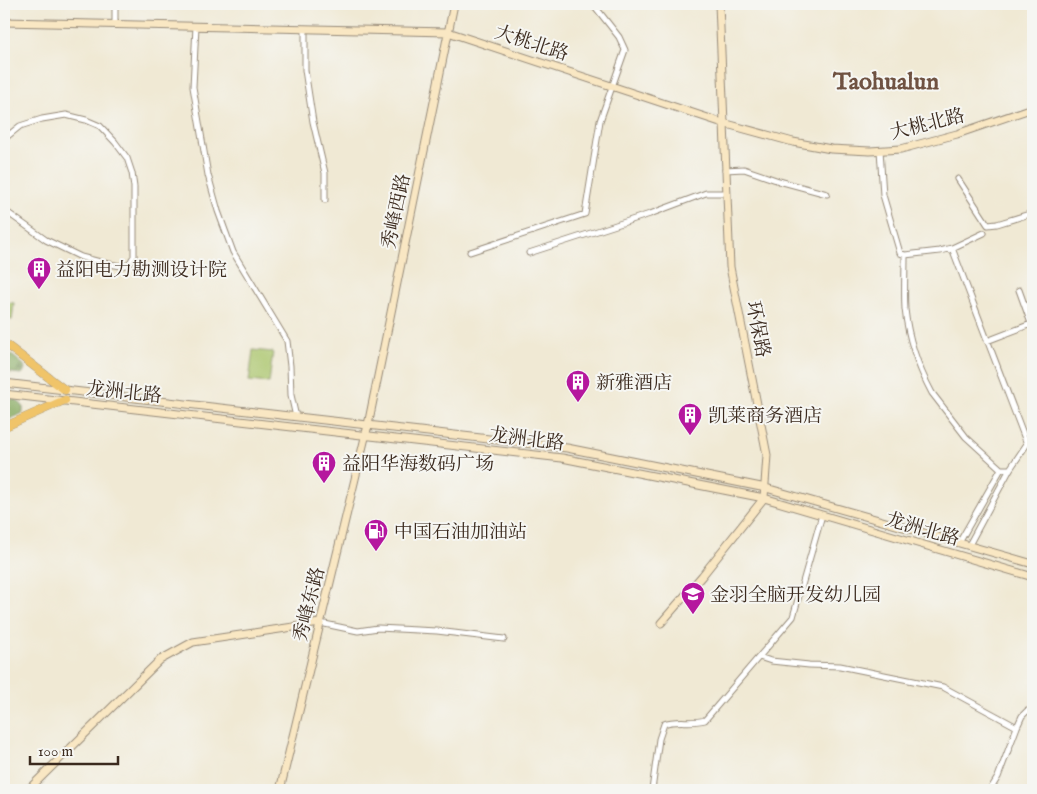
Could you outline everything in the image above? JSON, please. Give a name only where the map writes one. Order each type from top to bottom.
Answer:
[{"type":"main road","points":[[4,343],[65,390]]},
{"type":"main road","points":[[4,427],[65,400]]},
{"type":"street","points":[[114,24],[115,4]]},
{"type":"street","name":"秀峰西路","points":[[368,425],[454,4]]},
{"type":"street","points":[[470,252],[585,214],[600,121],[625,50],[619,37],[593,4]]},
{"type":"street","name":"环保路","points":[[661,623],[702,576],[764,498],[766,488],[767,455],[730,267],[719,4]]},
{"type":"street","name":"大桃北路","points":[[4,22],[448,32],[723,123],[793,142],[831,149],[901,149],[956,134],[1033,108]]},
{"type":"street","points":[[196,26],[194,87],[208,175],[218,211],[234,252],[286,341],[290,366],[291,395],[296,417]]},
{"type":"street","points":[[305,29],[305,70],[313,122],[325,173],[325,200]]},
{"type":"street","points":[[4,139],[20,126],[42,119],[66,115],[100,126],[127,158],[132,173],[134,187],[134,256],[129,264],[121,266],[81,257],[46,240],[4,210]]},
{"type":"street","points":[[880,150],[884,195],[900,253],[905,255],[940,251],[952,248],[984,233]]},
{"type":"street","points":[[725,170],[744,169],[827,194]]},
{"type":"street","points":[[958,179],[988,225],[1033,213]]},
{"type":"street","points":[[529,253],[650,214],[706,193],[726,193]]},
{"type":"street","points":[[952,248],[1027,444]]},
{"type":"street","points":[[905,255],[905,308],[909,333],[916,360],[932,393],[966,437],[1001,469],[1010,469]]},
{"type":"street","points":[[987,341],[1032,327],[1019,290]]},
{"type":"street","name":"龙洲北路","points":[[4,383],[567,448],[766,488],[1033,564]]},
{"type":"street","name":"龙洲北路","points":[[4,394],[562,458],[764,498],[1033,577]]},
{"type":"street","name":"秀峰东路","points":[[280,790],[368,425]]},
{"type":"street","points":[[969,545],[1010,469],[1033,435]]},
{"type":"street","points":[[959,543],[1001,469]]},
{"type":"street","points":[[652,790],[664,724],[669,722],[697,722],[705,720],[793,617],[822,515]]},
{"type":"street","points":[[28,790],[160,660],[193,642],[320,624],[358,631],[378,628],[437,631],[504,639]]},
{"type":"street","points":[[759,657],[809,665],[840,666],[943,688],[1017,726]]},
{"type":"street","points":[[990,790],[998,777],[1022,716],[1027,711],[1033,711]]},
{"type":"green space","points":[[4,302],[14,303],[12,320],[4,319]]},
{"type":"green space","points":[[4,349],[24,365],[25,370],[22,374],[4,372]]},
{"type":"green space","points":[[253,350],[273,352],[269,383],[249,381]]},
{"type":"green space","points":[[4,398],[17,400],[23,406],[23,413],[4,422]]},
{"type":"place","name":"益阳电力勘测设计院","points":[[39,290]]},
{"type":"place","name":"新雅酒店","points":[[578,403]]},
{"type":"place","name":"凯莱商务酒店","points":[[690,436]]},
{"type":"place","name":"益阳华海数码广场","points":[[324,484]]},
{"type":"place","name":"中国石油加油站","points":[[376,552]]},
{"type":"place","name":"金羽全脑开发幼儿园","points":[[693,615]]},
{"type":"district","name":"Taohualun","points":[[886,81]]}]
